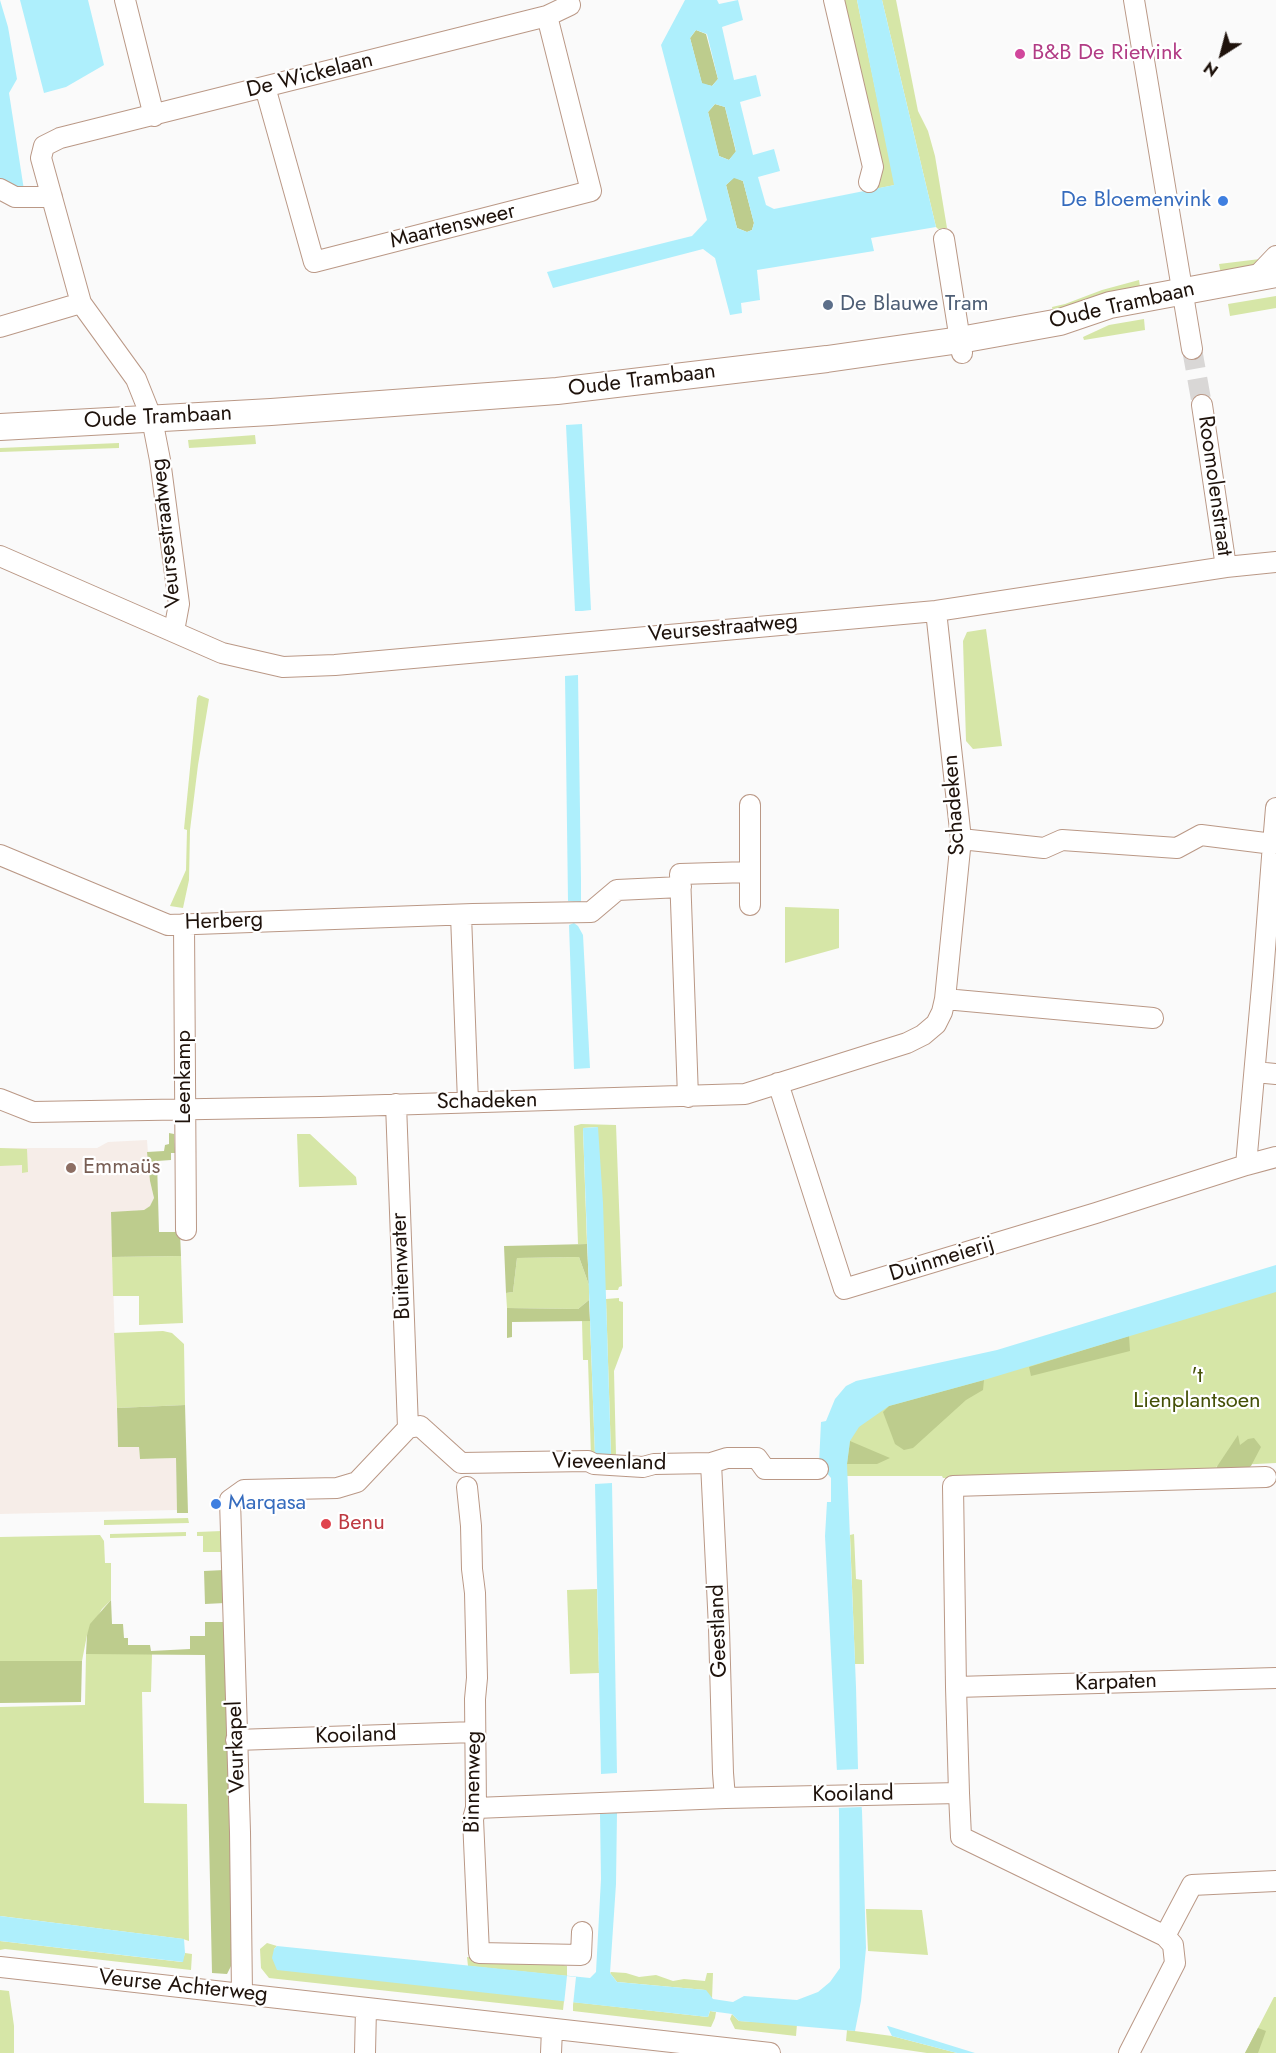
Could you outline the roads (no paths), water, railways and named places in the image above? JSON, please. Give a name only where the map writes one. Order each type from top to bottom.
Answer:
[{"type":"street","points":[[124,0],[154,116]]},
{"type":"street","name":"De Wickelaan","points":[[52,197],[41,158],[45,146],[60,138],[547,16],[570,5],[568,0]]},
{"type":"street","points":[[834,0],[873,167],[869,182]]},
{"type":"street","points":[[1134,0],[1192,349]]},
{"type":"street","name":"Maartensweer","points":[[265,87],[314,262],[591,191],[547,16]]},
{"type":"street","points":[[0,327],[81,303],[52,197],[7,193]]},
{"type":"street","points":[[944,239],[961,346]]},
{"type":"street","points":[[1269,281],[1276,256]]},
{"type":"street","name":"Oude Trambaan","points":[[0,442],[154,427],[571,405],[814,376],[961,346],[1065,336],[1184,298],[1269,281]]},
{"type":"street","name":"Veursestraatweg","points":[[81,303],[136,379],[154,427],[179,604],[174,631]]},
{"type":"street","name":"Roomolenstraat","points":[[1202,405],[1226,567]]},
{"type":"street","name":"Oude Trambaan","points":[[0,427],[154,427]]},
{"type":"street","name":"Veursestraatweg","points":[[0,556],[222,653],[284,667],[335,665],[936,610],[1226,567],[1276,562]]},
{"type":"street","name":"Schadeken","points":[[0,1099],[33,1112],[186,1110],[745,1094],[907,1043],[923,1035],[936,1024],[945,999],[961,839],[936,610]]},
{"type":"street","points":[[750,805],[750,905]]},
{"type":"street","points":[[1246,1165],[1255,1072],[1270,975],[1276,808]]},
{"type":"street","points":[[961,839],[1044,848],[1062,840],[1177,848],[1201,835],[1273,844]]},
{"type":"street","name":"Herberg","points":[[0,855],[168,925],[591,912],[617,890],[681,887]]},
{"type":"street","points":[[688,1097],[680,874],[750,872]]},
{"type":"street","points":[[461,915],[468,1102]]},
{"type":"street","name":"Leenkamp","points":[[184,924],[186,1230]]},
{"type":"street","points":[[945,999],[1153,1018]]},
{"type":"street","points":[[1255,1072],[1276,1074]]},
{"type":"street","name":"Duinmeierij","points":[[778,1083],[844,1290],[1276,1157]]},
{"type":"street","name":"Buitenwater","points":[[396,1104],[408,1428]]},
{"type":"street","name":"Vieveenland","points":[[408,1428],[420,1426],[461,1463],[588,1461],[594,1464],[643,1467],[654,1464],[711,1463],[727,1458],[757,1458],[765,1469],[818,1469]]},
{"type":"street","name":"Veurkapel","points":[[242,1994],[240,1832],[230,1500],[244,1490],[337,1488],[357,1482],[408,1428]]},
{"type":"street","name":"Geestland","points":[[711,1463],[725,1798]]},
{"type":"street","points":[[1129,2053],[1175,1963],[1173,1945],[1165,1936],[962,1837],[956,1687],[953,1486],[1266,1477]]},
{"type":"street","name":"Binnenweg","points":[[467,1486],[475,1593],[476,1808],[473,1819],[479,1953],[581,1955],[582,1932]]},
{"type":"street","name":"Karpaten","points":[[956,1687],[1276,1678]]},
{"type":"street","name":"Kooiland","points":[[236,1740],[475,1732]]},
{"type":"street","name":"Kooiland","points":[[476,1808],[725,1798],[959,1793]]},
{"type":"street","points":[[1165,1936],[1192,1885],[1276,1881]]},
{"type":"street","name":"Veurse Achterweg","points":[[0,1967],[738,2052],[770,2053]]},
{"type":"street","points":[[366,2008],[366,2053]]},
{"type":"street","points":[[551,2053],[552,2029]]},
{"type":"water","points":[[0,0],[8,27],[17,79],[9,93],[24,190],[4,185],[0,179]]},
{"type":"water","points":[[20,0],[88,0],[104,65],[66,87],[44,93]]},
{"type":"water","points":[[685,0],[717,0],[719,4],[738,0],[743,20],[722,27],[734,80],[756,75],[761,96],[740,102],[753,155],[774,149],[780,171],[758,177],[766,205],[774,209],[894,185],[857,0],[882,0],[936,227],[871,238],[874,251],[757,270],[760,300],[741,303],[742,313],[730,315],[715,258],[703,249],[553,288],[547,272],[692,236],[707,220],[661,45]],"holes":[[[696,30],[707,34],[718,79],[712,86],[702,83],[690,38]],[[715,104],[725,107],[736,151],[729,160],[719,156],[708,112]],[[734,178],[743,181],[754,223],[752,230],[747,232],[737,228],[726,185]]]},
{"type":"water","points":[[582,424],[591,610],[575,611],[566,425]]},
{"type":"water","points":[[578,675],[581,902],[568,901],[565,676]]},
{"type":"water","points":[[574,923],[583,935],[590,1068],[574,1069],[569,925]]},
{"type":"water","points":[[598,1127],[603,1203],[611,1455],[595,1456],[583,1128]]},
{"type":"water","points":[[1276,1265],[1276,1292],[984,1380],[889,1406],[859,1427],[850,1441],[847,1464],[866,1948],[861,2001],[855,2031],[739,2021],[732,2014],[710,2011],[708,2017],[277,1970],[272,1958],[277,1946],[590,1978],[596,1972],[601,1879],[600,1814],[617,1813],[616,1884],[610,1973],[617,1982],[706,1990],[713,1999],[733,2002],[744,1996],[797,2000],[818,1992],[830,1982],[840,1968],[839,1812],[825,1536],[827,1502],[831,1502],[831,1478],[819,1464],[821,1422],[826,1421],[835,1399],[846,1386],[856,1381],[997,1350]]},
{"type":"water","points":[[612,1483],[617,1773],[601,1774],[595,1484]]},
{"type":"water","points":[[0,1916],[184,1939],[183,1962],[0,1941]]},
{"type":"water","points":[[887,2026],[975,2053],[957,2053],[892,2036]]},
{"type":"tunnel","points":[[1192,349],[1202,405]]},
{"type":"place","name":"B&B De Rietvink","points":[[1020,54]]},
{"type":"place","name":"De Bloemenvink","points":[[1223,201]]},
{"type":"place","name":"De Blauwe Tram","points":[[828,305]]},
{"type":"place","name":"Emmaüs","points":[[71,1168]]},
{"type":"place","name":"Marqasa","points":[[216,1504]]},
{"type":"place","name":"Benu","points":[[326,1524]]},
{"type":"park label","name":"'t Lienplantsoen","points":[[1197,1390]]}]
